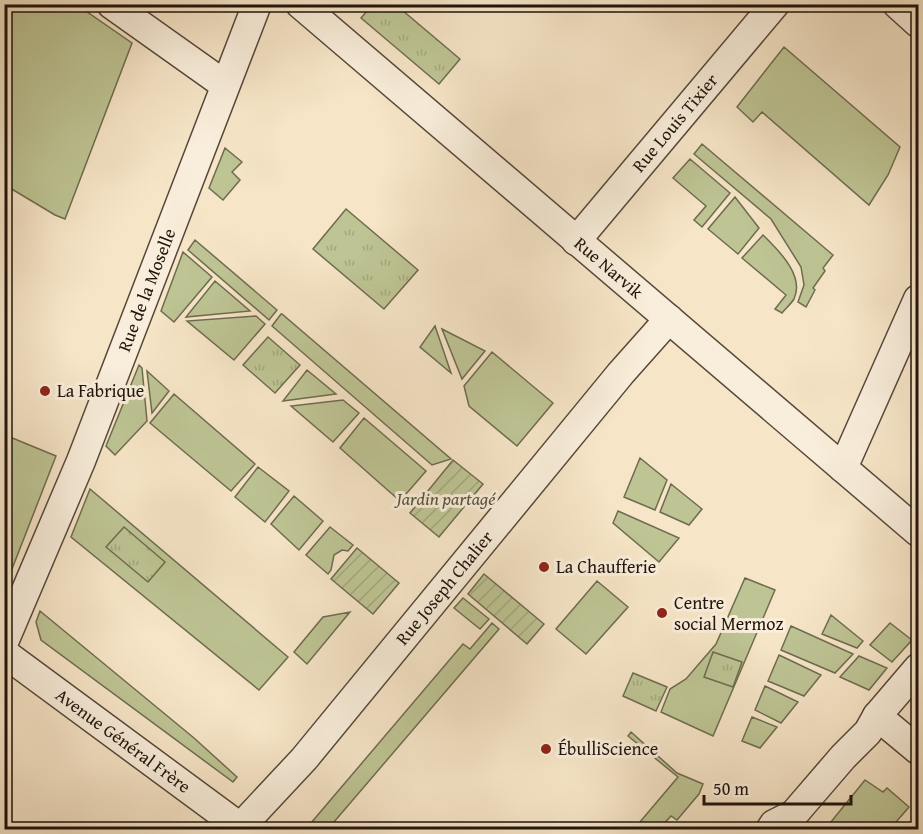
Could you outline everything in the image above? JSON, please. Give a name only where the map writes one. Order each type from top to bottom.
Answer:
[{"type":"street","points":[[111,4],[225,85]]},
{"type":"street","name":"Rue de la Moselle","points":[[4,642],[81,462],[257,4]]},
{"type":"street","name":"Rue Louis Tixier","points":[[576,240],[775,4]]},
{"type":"street","points":[[897,4],[918,22]]},
{"type":"street","name":"Rue Narvik","points":[[319,10],[576,240],[918,532]]},
{"type":"street","points":[[843,468],[918,299]]},
{"type":"street","name":"Rue Joseph Chalier","points":[[244,830],[247,820],[304,759],[621,373],[669,319]]},
{"type":"street","name":"Avenue Général Frère","points":[[4,653],[244,830]]},
{"type":"street","points":[[770,830],[774,824],[804,822],[843,757],[868,732],[877,716],[918,668]]},
{"type":"street","points":[[877,716],[918,750]]},
{"type":"green space","points":[[373,4],[396,5],[460,59],[439,84],[361,18]]},
{"type":"green space","points":[[4,5],[27,10],[35,9],[39,5],[77,5],[132,43],[65,219],[5,185]]},
{"type":"green space","points":[[784,47],[900,147],[888,175],[869,205],[762,112],[753,122],[737,107]]},
{"type":"green space","points":[[702,144],[833,255],[823,268],[825,271],[813,288],[815,290],[806,307],[798,302],[804,285],[801,267],[771,219],[694,154]]},
{"type":"green space","points":[[225,148],[242,162],[232,172],[240,180],[223,200],[209,188]]},
{"type":"green space","points":[[690,159],[730,193],[702,227],[694,220],[706,206],[673,178]]},
{"type":"green space","points":[[735,197],[759,228],[738,254],[708,229]]},
{"type":"green space","points":[[346,209],[418,270],[384,309],[313,249]]},
{"type":"green space","points":[[763,235],[788,264],[796,281],[794,299],[782,313],[775,309],[786,295],[742,258]]},
{"type":"green space","points":[[195,240],[277,310],[269,320],[188,250]]},
{"type":"green space","points":[[183,252],[212,277],[174,322],[161,311]]},
{"type":"green space","points":[[215,281],[250,311],[186,317]]},
{"type":"green space","points":[[281,314],[451,459],[432,465],[272,326]]},
{"type":"green space","points":[[256,316],[265,324],[234,360],[187,321]]},
{"type":"green space","points":[[435,326],[451,373],[420,347]]},
{"type":"green space","points":[[442,329],[485,351],[462,379]]},
{"type":"green space","points":[[268,337],[300,365],[275,393],[243,365]]},
{"type":"green space","points":[[492,352],[553,403],[517,446],[469,406],[464,386]]},
{"type":"green space","points":[[139,365],[142,368],[147,421],[115,455],[106,446]]},
{"type":"green space","points":[[307,370],[336,394],[283,401]]},
{"type":"green space","points":[[147,371],[169,391],[152,413]]},
{"type":"green space","points":[[174,394],[255,464],[231,491],[150,423]]},
{"type":"green space","points":[[343,400],[359,413],[333,442],[291,406]]},
{"type":"green space","points":[[364,418],[426,471],[400,501],[340,448]]},
{"type":"green space","points":[[4,435],[56,456],[5,587]]},
{"type":"green space","points":[[640,458],[667,480],[655,510],[624,497]]},
{"type":"green space","name":"Jardin partagé","points":[[453,460],[483,484],[439,537],[410,513]]},
{"type":"green space","points":[[258,467],[289,491],[265,522],[235,497]]},
{"type":"green space","points":[[671,484],[702,509],[689,525],[660,512]]},
{"type":"green space","points":[[90,489],[288,657],[259,690],[71,537]]},
{"type":"green space","points":[[294,496],[323,521],[299,550],[271,524]]},
{"type":"green space","points":[[618,511],[679,538],[659,562],[613,523]]},
{"type":"green space","points":[[124,527],[165,562],[148,582],[106,547]]},
{"type":"green space","points":[[330,527],[353,545],[348,551],[342,550],[334,555],[328,574],[306,555]]},
{"type":"green space","points":[[357,548],[399,583],[373,614],[331,579]]},
{"type":"green space","points":[[484,574],[544,624],[527,644],[468,594]]},
{"type":"green space","points":[[745,578],[775,590],[713,736],[661,712],[670,689],[686,679],[716,644]]},
{"type":"green space","points":[[597,581],[628,607],[586,654],[556,629]]},
{"type":"green space","points":[[463,598],[489,619],[480,629],[454,608]]},
{"type":"green space","points":[[40,611],[194,738],[237,777],[233,782],[41,640],[36,622]]},
{"type":"green space","points":[[350,612],[307,664],[294,652],[323,617]]},
{"type":"green space","points":[[831,615],[863,641],[857,648],[822,634]]},
{"type":"green space","points":[[492,623],[499,629],[328,829],[319,829],[311,823],[463,644],[470,649]]},
{"type":"green space","points":[[890,623],[912,640],[892,662],[870,645]]},
{"type":"green space","points":[[791,626],[853,654],[835,673],[781,650]]},
{"type":"green space","points":[[713,652],[742,662],[733,687],[704,677]]},
{"type":"green space","points":[[779,655],[821,675],[804,696],[768,681]]},
{"type":"green space","points":[[859,656],[887,668],[869,690],[840,677]]},
{"type":"green space","points":[[633,673],[667,687],[656,711],[623,696]]},
{"type":"green space","points":[[765,686],[798,702],[781,723],[755,710]]},
{"type":"green space","points":[[752,717],[777,727],[760,748],[742,741]]},
{"type":"green space","points":[[631,732],[677,773],[703,784],[699,794],[677,820],[671,816],[659,829],[634,829],[678,777],[628,736]]},
{"type":"green space","points":[[865,780],[883,792],[887,788],[909,807],[890,829],[826,828]]},
{"type":"place","name":"La Fabrique","points":[[45,391]]},
{"type":"place","name":"La Chaufferie","points":[[544,567]]},
{"type":"place","name":"Centre social Mermoz","points":[[662,613]]},
{"type":"place","name":"ÉbulliScience","points":[[546,749]]}]
